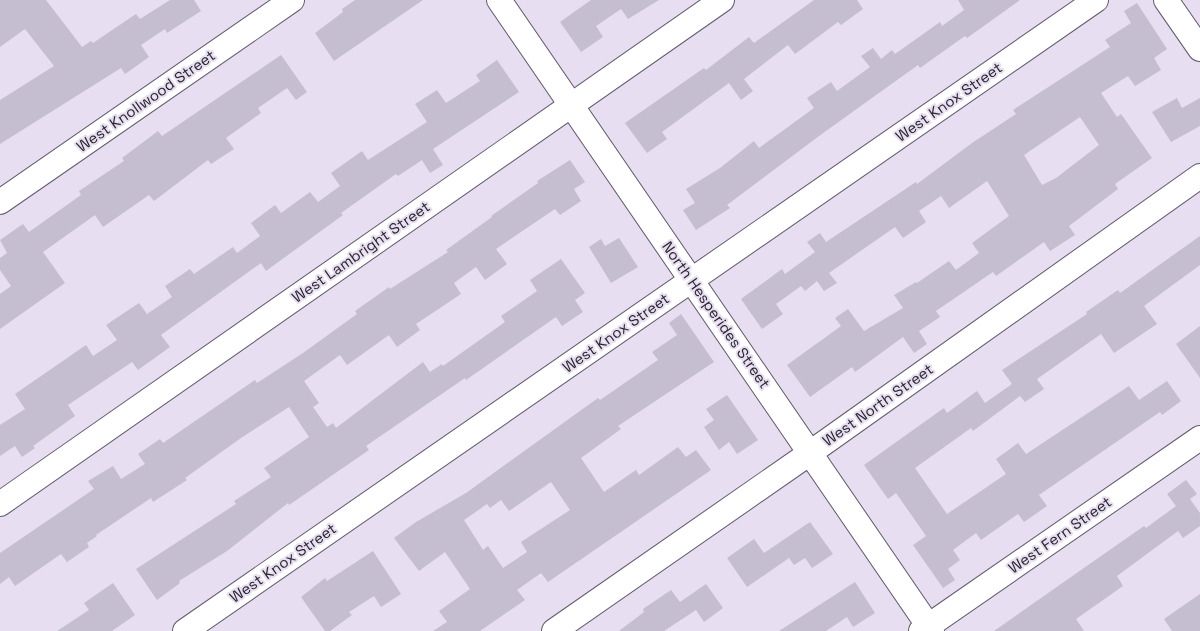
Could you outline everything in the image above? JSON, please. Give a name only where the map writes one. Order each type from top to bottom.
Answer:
[{"type":"street","name":"West Knollwood Street","points":[[0,202],[292,0]]},
{"type":"street","name":"North Hesperides Street","points":[[499,0],[810,453],[927,629]]},
{"type":"street","name":"West Lambright Street","points":[[0,504],[722,0]]},
{"type":"street","name":"West Knox Street","points":[[185,631],[1096,0]]},
{"type":"street","points":[[1166,0],[1200,49]]},
{"type":"street","name":"West North Street","points":[[554,631],[810,453],[1200,176]]},
{"type":"street","name":"West Fern Street","points":[[927,629],[1200,438]]},
{"type":"building","points":[[0,0],[46,0],[82,47],[91,41],[93,43],[136,14],[140,19],[170,0],[194,0],[201,11],[167,33],[165,29],[141,45],[149,57],[125,74],[121,68],[0,144],[0,100],[54,66],[25,29],[0,47]]},
{"type":"building","points":[[355,0],[423,0],[334,61],[315,33],[343,12],[342,9]]},
{"type":"building","points":[[591,0],[659,0],[628,19],[621,9],[596,26],[603,37],[581,52],[560,22]]},
{"type":"building","points":[[814,0],[857,0],[863,9],[841,25],[838,22],[795,54],[788,45],[744,79],[753,91],[741,100],[729,83],[662,132],[667,139],[647,153],[625,123],[704,68],[706,70],[749,37],[754,43]]},
{"type":"building","points":[[958,0],[1020,0],[967,38],[965,36],[920,68],[918,65],[727,205],[730,208],[696,230],[683,210],[695,203],[686,189],[720,168],[754,141],[759,148],[814,108],[807,98],[831,82],[837,91],[870,67],[861,56],[873,48],[881,59],[892,50],[895,54],[940,22],[942,26],[964,10]]},
{"type":"building","points":[[1137,3],[1167,49],[1154,58],[1161,70],[1135,86],[1128,76],[1101,93],[1117,117],[1121,114],[1152,158],[1115,184],[1118,189],[1069,226],[1075,235],[1050,251],[1044,242],[996,276],[993,272],[936,311],[940,317],[919,331],[927,344],[914,353],[903,337],[855,372],[852,367],[810,397],[787,365],[841,326],[835,318],[848,309],[864,331],[903,308],[894,295],[917,283],[949,261],[956,270],[979,253],[972,243],[1009,216],[987,181],[949,208],[941,196],[919,211],[926,222],[903,238],[895,227],[829,273],[837,283],[824,291],[817,281],[805,291],[801,286],[776,304],[783,314],[762,329],[741,299],[782,269],[785,274],[815,252],[807,242],[820,233],[826,242],[916,182],[917,184],[972,143],[1016,114],[1013,110],[1110,47],[1105,40],[1131,23],[1124,11]],"holes":[[[1080,117],[1099,145],[1056,178],[1042,185],[1024,155]]]},
{"type":"building","points":[[281,55],[307,92],[296,100],[287,88],[258,108],[261,113],[226,138],[234,149],[211,164],[208,160],[154,201],[149,195],[103,227],[95,215],[43,252],[65,283],[0,329],[0,294],[11,286],[0,270],[0,258],[7,253],[0,240],[23,224],[29,232],[81,195],[79,191],[124,161],[122,158],[158,131],[162,136]]},
{"type":"building","points":[[497,60],[519,92],[433,149],[443,165],[430,173],[422,160],[398,176],[396,174],[341,213],[343,215],[266,271],[261,263],[161,335],[170,347],[138,370],[132,362],[68,405],[75,416],[33,446],[35,448],[22,457],[15,446],[0,456],[0,425],[25,409],[15,394],[86,345],[93,356],[117,340],[106,325],[139,303],[147,314],[172,297],[165,286],[190,269],[194,274],[233,247],[237,253],[260,236],[251,223],[275,205],[281,213],[310,192],[318,202],[340,186],[331,173],[362,151],[368,160],[427,122],[415,104],[437,90],[446,103],[480,81],[476,75]]},
{"type":"building","points":[[1177,98],[1182,108],[1200,98],[1200,126],[1171,142],[1152,112]]},
{"type":"building","points":[[570,160],[585,182],[574,189],[581,201],[560,215],[555,209],[496,249],[507,264],[485,280],[476,267],[454,283],[461,294],[416,324],[420,330],[397,347],[389,335],[347,365],[340,355],[304,381],[319,403],[313,407],[327,427],[333,423],[336,428],[423,362],[430,372],[442,364],[443,366],[505,322],[501,316],[537,291],[530,280],[561,259],[585,293],[575,300],[583,312],[562,326],[556,317],[466,380],[465,378],[366,446],[369,450],[289,505],[288,503],[227,551],[179,581],[180,583],[157,600],[136,569],[236,504],[234,501],[271,477],[264,468],[309,437],[289,407],[185,478],[187,480],[153,502],[151,498],[96,535],[87,543],[89,547],[67,562],[61,554],[15,586],[9,577],[0,584],[0,553],[94,489],[88,481],[113,466],[121,479],[145,464],[138,454],[160,439],[163,443],[255,380],[257,383],[303,353],[357,314],[355,311],[389,287],[390,289],[448,252],[446,250],[538,183],[537,181]]},
{"type":"building","points":[[1200,236],[1200,265],[1144,306],[1157,324],[1114,353],[1101,334],[1037,379],[1044,389],[1025,402],[1020,396],[973,431],[971,428],[915,468],[947,514],[1006,474],[996,459],[1018,443],[1026,454],[1129,386],[1139,400],[1167,381],[1181,401],[1162,415],[1160,412],[1039,495],[1047,506],[1024,522],[1018,514],[981,540],[976,533],[953,550],[960,560],[948,569],[955,580],[943,588],[913,545],[926,536],[896,493],[888,499],[864,465],[944,408],[947,413],[977,391],[985,403],[1012,384],[1002,370],[1087,314],[1086,312],[1118,290],[1120,293]]},
{"type":"building","points":[[619,238],[638,267],[611,283],[589,247],[601,239],[605,246]]},
{"type":"building","points":[[681,314],[714,362],[618,426],[621,429],[581,458],[604,492],[636,470],[639,475],[678,447],[686,457],[696,450],[711,470],[548,582],[541,573],[517,590],[525,600],[480,631],[433,631],[447,622],[439,611],[470,589],[445,552],[419,571],[394,538],[416,522],[466,493],[598,398],[600,400],[658,360],[652,352],[677,335],[669,323]],"holes":[[[551,482],[570,510],[521,542],[527,552],[503,568],[488,546],[483,550],[464,520],[487,504],[490,508],[501,500],[509,511]]]},
{"type":"building","points":[[1200,326],[1200,378],[1176,344]]},
{"type":"building","points":[[727,395],[758,440],[737,454],[729,442],[719,450],[704,427],[714,420],[706,409]]},
{"type":"building","points":[[1186,480],[1197,494],[1190,499],[1200,513],[1200,526],[1183,538],[1178,531],[1117,576],[1123,586],[1076,619],[1084,631],[994,631],[1144,526],[1146,528],[1176,506],[1167,494]]},
{"type":"building","points":[[810,522],[833,554],[812,568],[805,558],[794,565],[789,558],[747,587],[727,558],[754,539],[764,553]]},
{"type":"building","points":[[373,551],[401,594],[381,607],[374,596],[349,612],[352,615],[330,631],[325,631],[301,597],[325,578],[327,581]]},
{"type":"building","points":[[855,582],[875,613],[853,627],[847,617],[826,631],[779,631]]},
{"type":"building","points":[[113,583],[135,615],[112,631],[57,631],[89,610],[84,603]]},
{"type":"building","points":[[706,584],[723,608],[704,622],[696,610],[664,631],[619,631],[644,612],[643,609],[671,590],[680,602]]},
{"type":"building","points":[[1200,594],[1200,631],[1172,631],[1164,619]]}]
